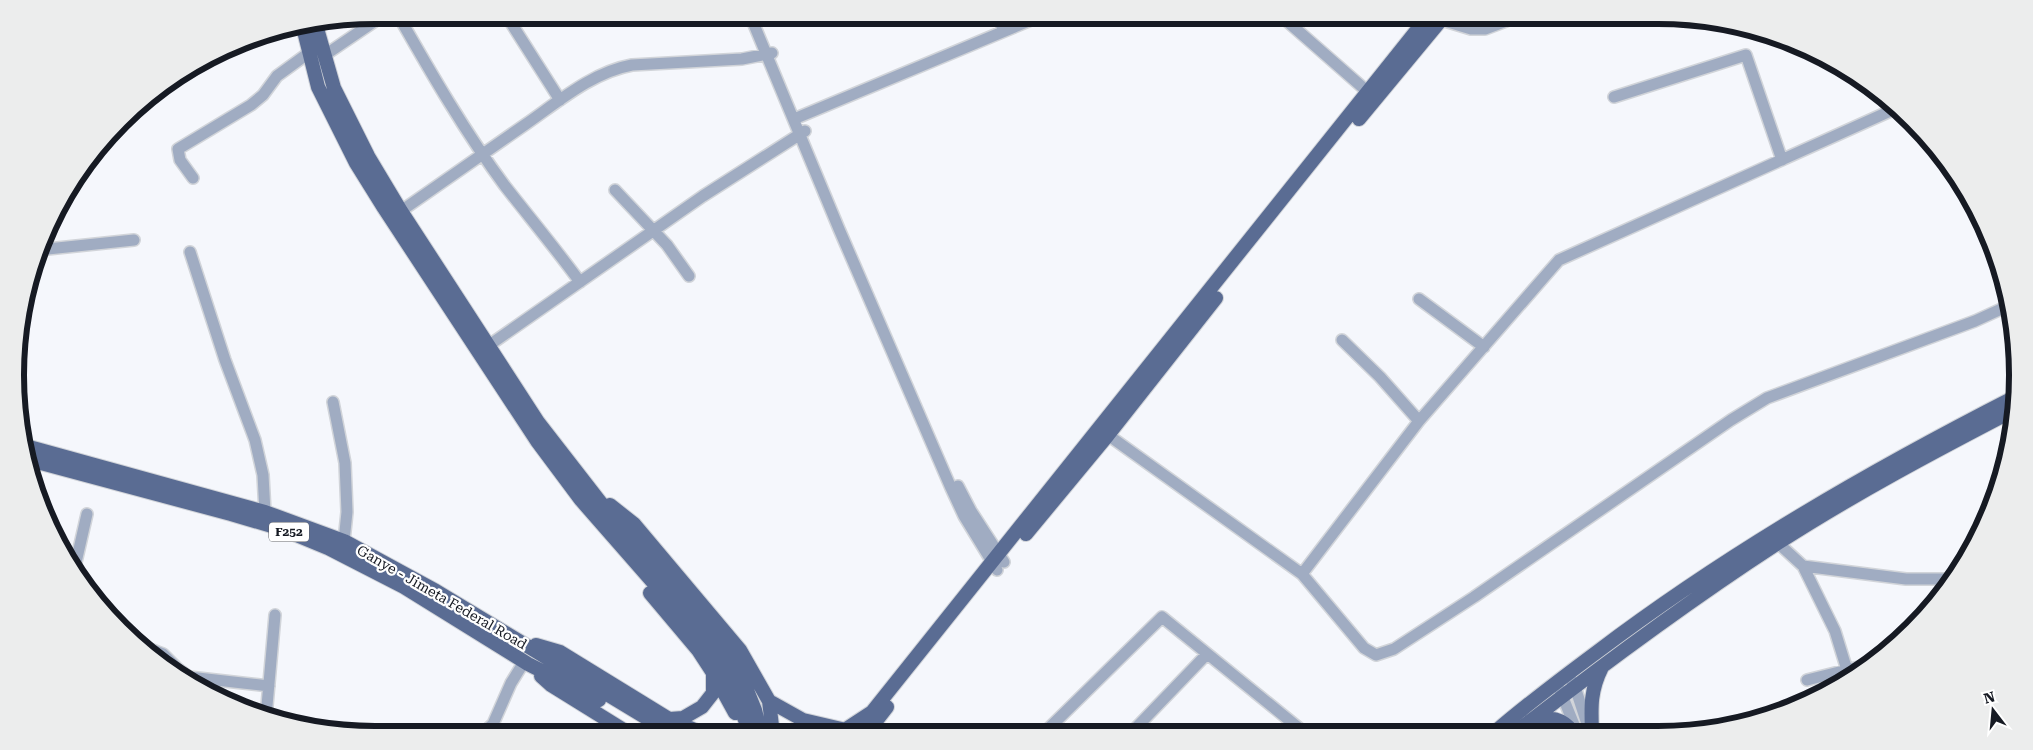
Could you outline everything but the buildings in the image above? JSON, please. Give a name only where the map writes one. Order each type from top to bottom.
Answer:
[{"type":"main road","points":[[872,726],[998,562],[1369,93],[1428,24]]},
{"type":"main road","points":[[855,726],[872,712],[1108,435],[1429,24]]},
{"type":"main road","points":[[317,29],[334,88],[348,119],[401,211],[585,494],[610,545],[698,650],[743,726]]},
{"type":"main road","points":[[304,31],[318,87],[374,193],[536,441],[606,519],[700,636],[723,668],[735,692],[748,726]]},
{"type":"main road","points":[[1502,726],[1653,610],[1759,540],[1919,446],[2008,401]]},
{"type":"main road","points":[[1524,726],[1656,626],[1778,543],[1887,479],[2007,414]]},
{"type":"main road","name":"Ganye - Jimeta Federal Road","points":[[31,447],[265,512],[344,541],[400,570],[511,637],[532,661],[658,726]]},
{"type":"main road","name":"Ganye - Jimeta Federal Road","points":[[35,461],[282,529],[367,566],[643,726]]},
{"type":"main road","points":[[585,494],[634,524],[740,650],[768,701],[772,726]]},
{"type":"main road","points":[[606,519],[726,651],[743,680],[759,726]]},
{"type":"main road","points":[[511,637],[560,652],[669,718],[686,726]]},
{"type":"main road","points":[[532,661],[551,685],[617,726]]},
{"type":"main road","points":[[1591,726],[1591,700],[1594,683],[1602,666]]},
{"type":"main road","points":[[669,718],[683,718],[702,707],[713,692],[713,673]]},
{"type":"main road","points":[[768,701],[802,720],[825,726]]},
{"type":"main road","points":[[1533,719],[1549,718],[1561,721],[1566,726]]},
{"type":"street","points":[[325,55],[370,24]]},
{"type":"street","points":[[403,24],[439,86],[505,186],[532,218],[580,282]]},
{"type":"street","points":[[512,24],[560,100]]},
{"type":"street","points":[[755,24],[770,54],[797,117],[951,488],[964,516],[998,562]]},
{"type":"street","points":[[761,24],[770,54]]},
{"type":"street","points":[[1001,24],[1004,31]]},
{"type":"street","points":[[797,117],[1021,24]]},
{"type":"street","points":[[1290,24],[1369,93]]},
{"type":"street","points":[[1457,24],[1471,29],[1485,29],[1498,24]]},
{"type":"street","points":[[193,178],[180,160],[178,149],[250,105],[263,95],[277,76],[310,52]]},
{"type":"street","points":[[401,211],[560,100],[606,72],[632,65],[742,59],[770,54]]},
{"type":"street","points":[[1614,97],[1746,55],[1782,160]]},
{"type":"street","points":[[1302,574],[1419,421],[1558,260],[1890,111]]},
{"type":"street","points":[[488,346],[703,196],[803,132]]},
{"type":"street","points":[[614,190],[667,245],[689,276]]},
{"type":"street","points":[[47,249],[134,240]]},
{"type":"street","points":[[190,252],[225,360],[255,440],[263,475],[265,512]]},
{"type":"street","points":[[1419,299],[1484,347]]},
{"type":"street","points":[[1108,435],[1302,574],[1364,648],[1376,655],[1394,649],[1474,597],[1731,420],[1767,398],[2003,308]]},
{"type":"street","points":[[1342,340],[1380,377],[1419,421]]},
{"type":"street","points":[[333,402],[345,463],[347,512],[344,541]]},
{"type":"street","points":[[77,560],[87,514]]},
{"type":"street","points":[[1778,543],[1803,566],[1835,631],[1847,670],[1807,680]]},
{"type":"street","points":[[1803,566],[1906,579],[1944,579]]},
{"type":"street","points":[[267,709],[275,615]]},
{"type":"street","points":[[1051,726],[1162,618],[1296,726]]},
{"type":"street","points":[[1138,726],[1207,654]]},
{"type":"street","points":[[491,726],[511,683],[532,661]]},
{"type":"street","points":[[1568,674],[1575,687],[1589,726]]},
{"type":"street","points":[[199,679],[269,686]]},
{"type":"street","points":[[1556,683],[1564,695],[1575,726]]}]
